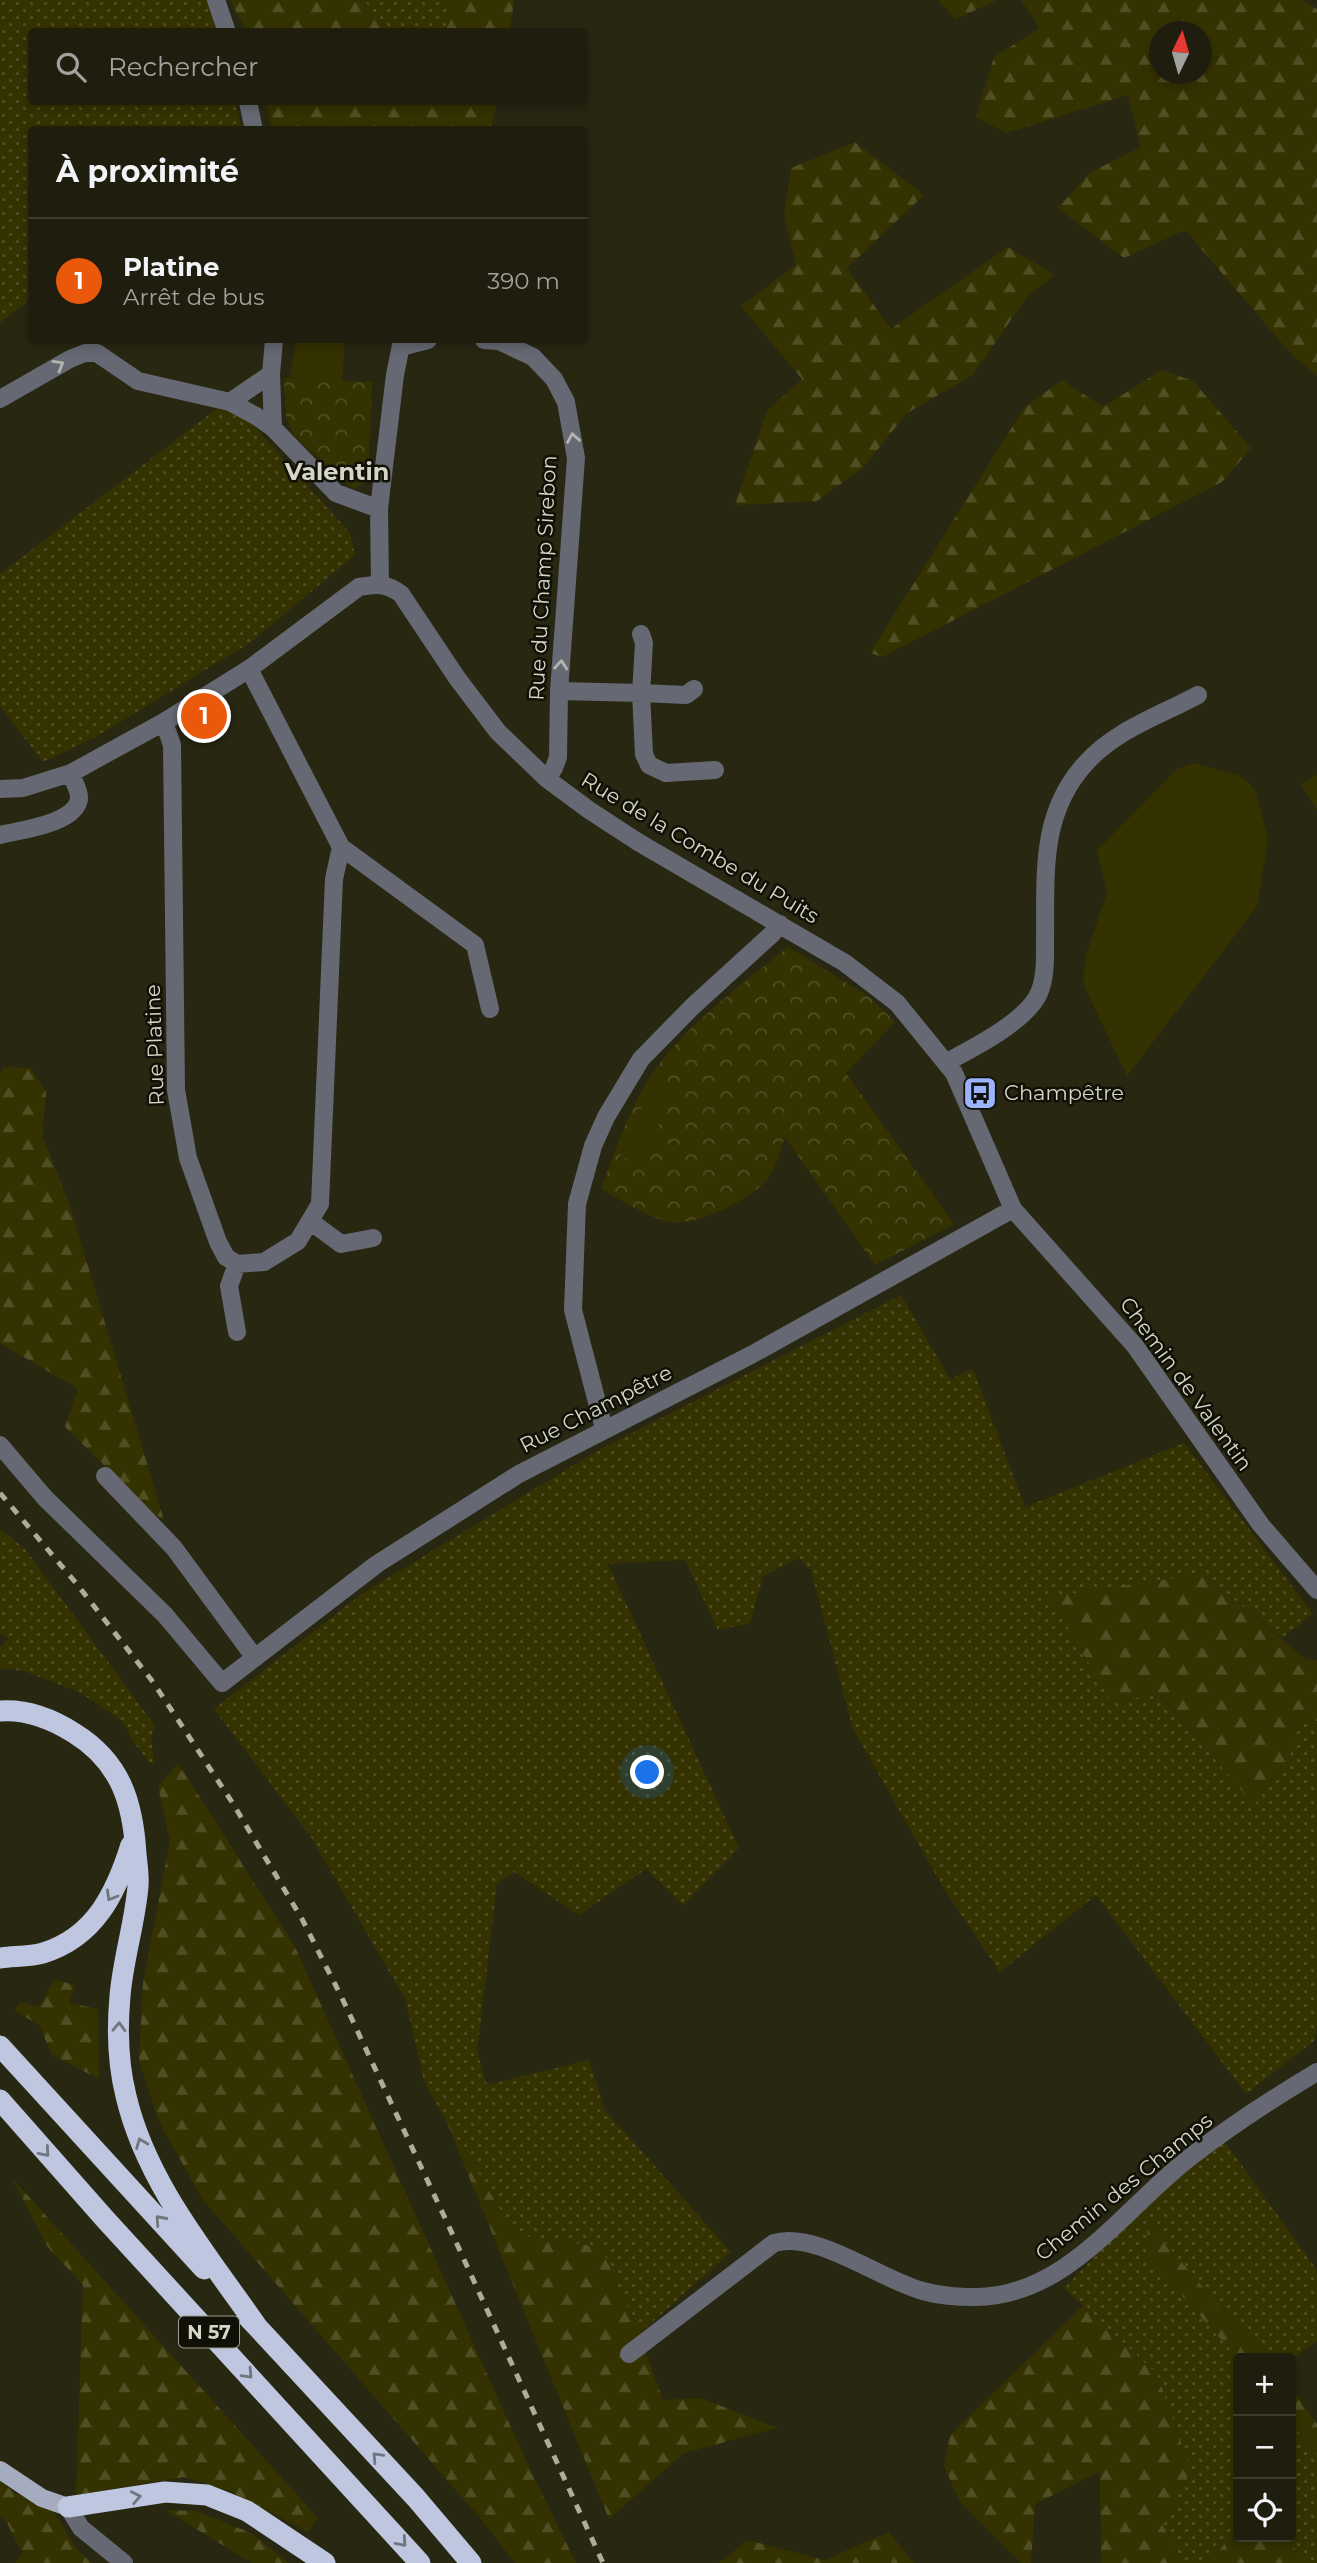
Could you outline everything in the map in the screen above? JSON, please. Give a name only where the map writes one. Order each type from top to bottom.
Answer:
[{"type":"highway","points":[[5,1708],[53,1720],[91,1744],[114,1769],[129,1802],[135,1833],[138,1885],[124,1969],[119,2021],[118,2045],[125,2095],[139,2142],[162,2188],[256,2325]]},
{"type":"highway","points":[[0,1958],[43,1954],[80,1934],[102,1911],[120,1881],[135,1833]]},
{"type":"highway","name":"N 57","points":[[0,2046],[415,2498],[471,2563]]},
{"type":"highway","name":"N 57","points":[[0,2100],[105,2219],[420,2563]]},
{"type":"highway","points":[[68,2507],[165,2491],[206,2495],[247,2511],[325,2563]]},
{"type":"main road","points":[[3,2473],[42,2498],[68,2507]]},
{"type":"street","points":[[216,0],[226,28]]},
{"type":"street","points":[[249,105],[253,126]]},
{"type":"street","points":[[272,428],[271,374],[274,343]]},
{"type":"street","points":[[0,789],[23,788],[71,773],[164,722],[249,669],[359,587],[380,584],[379,509],[401,343]]},
{"type":"street","name":"Rue du Champ Sirebon","points":[[503,343],[533,357],[554,379],[566,402],[576,458],[559,691],[558,757],[547,779]]},
{"type":"street","points":[[0,399],[70,359],[97,353],[138,381],[230,402],[256,416],[272,428],[336,493],[379,509]]},
{"type":"street","points":[[230,402],[271,374]]},
{"type":"street","name":"Rue de la Combe du Puits","points":[[380,584],[390,586],[401,594],[457,678],[498,732],[547,779],[638,842],[845,963],[897,1003],[947,1062],[969,1105],[1013,1209]]},
{"type":"street","points":[[641,634],[644,643],[641,693],[644,754],[649,765],[666,773],[715,770]]},
{"type":"street","points":[[249,669],[341,848],[475,945],[490,1009]]},
{"type":"street","points":[[559,691],[686,695],[694,689]]},
{"type":"street","points":[[947,1062],[995,1036],[1039,994],[1044,972],[1046,850],[1051,825],[1062,798],[1085,764],[1117,735],[1198,695]]},
{"type":"street","name":"Rue Platine","points":[[164,722],[173,745],[176,1090],[188,1158],[218,1242],[226,1257],[237,1264]]},
{"type":"street","points":[[0,835],[65,818],[77,806],[79,796],[71,773]]},
{"type":"street","points":[[237,1332],[229,1286],[237,1264],[264,1262],[298,1241],[320,1204],[334,879],[341,848]]},
{"type":"street","points":[[604,1429],[573,1310],[577,1204],[593,1146],[606,1117],[641,1059],[780,924]]},
{"type":"street","name":"Rue Champêtre","points":[[0,1445],[45,1498],[165,1615],[222,1682],[377,1564],[519,1474],[751,1355],[1013,1209]]},
{"type":"street","name":"Chemin de Valentin","points":[[1013,1209],[1135,1346],[1261,1525],[1317,1590]]},
{"type":"street","points":[[310,1221],[341,1244],[373,1238]]},
{"type":"street","points":[[105,1476],[174,1548],[255,1658]]},
{"type":"street","name":"Chemin des Champs","points":[[629,2354],[774,2243],[794,2240],[828,2250],[900,2283],[948,2296],[1008,2294],[1042,2282],[1076,2260],[1193,2154],[1317,2072]]},
{"type":"street","points":[[68,2507],[81,2528],[124,2563]]},
{"type":"green space","points":[[0,0],[210,0],[217,28],[28,28],[28,105],[236,105],[241,126],[28,126],[28,301],[0,323]]},
{"type":"green space","points":[[230,0],[363,0],[389,28],[244,28]]},
{"type":"green space","points":[[363,0],[451,0],[446,28],[389,28]]},
{"type":"green space","points":[[451,0],[514,0],[510,28],[446,28]]},
{"type":"green space","points":[[938,0],[997,0],[956,19]]},
{"type":"green space","points":[[1021,0],[1302,0],[1317,9],[1317,376],[1293,356],[1185,230],[1124,258],[1058,208],[1091,172],[1141,147],[1128,95],[1006,133],[976,117],[994,57],[1040,28]]},
{"type":"green space","points":[[267,105],[496,105],[492,126],[271,126]]},
{"type":"green space","points":[[855,142],[924,195],[847,268],[891,329],[1008,247],[1055,275],[1028,295],[973,375],[907,413],[863,468],[817,501],[735,505],[767,411],[802,379],[741,306],[796,265],[784,215],[791,168]]},
{"type":"green space","points":[[296,343],[345,343],[342,381],[290,378]]},
{"type":"green space","points":[[1162,370],[1193,381],[1251,448],[1222,482],[882,657],[870,653],[1024,408],[1062,380],[1103,407]]},
{"type":"green space","points":[[284,378],[372,382],[368,481],[353,489],[294,436],[286,417]]},
{"type":"green space","points":[[219,407],[252,424],[350,533],[355,555],[251,642],[96,737],[43,762],[0,706],[0,574]]},
{"type":"green space","points":[[1193,763],[1239,775],[1255,789],[1268,840],[1257,907],[1127,1076],[1083,984],[1086,956],[1107,893],[1097,850],[1177,769]]},
{"type":"green space","points":[[1317,775],[1317,810],[1301,784]]},
{"type":"green space","points":[[788,947],[868,996],[895,1022],[846,1073],[954,1224],[875,1265],[785,1137],[774,1168],[762,1185],[738,1202],[694,1220],[669,1222],[660,1219],[601,1189],[632,1109],[657,1067],[702,1018]]},
{"type":"green space","points":[[4,1067],[30,1068],[46,1092],[42,1135],[69,1203],[164,1520],[153,1513],[65,1427],[78,1389],[0,1343],[0,1075]]},
{"type":"green space","points":[[653,1085],[673,1094],[640,1165],[620,1156]]},
{"type":"green space","points":[[901,1295],[950,1379],[973,1369],[1025,1507],[1184,1443],[1313,1614],[1282,1638],[1202,1574],[1160,1695],[1254,1805],[1291,1753],[1300,1719],[1317,1721],[1317,2026],[1314,2041],[1246,2094],[1096,1895],[1000,1972],[944,1889],[853,1729],[811,1570],[799,1558],[763,1576],[750,1623],[718,1630],[685,1560],[608,1564],[739,1848],[683,1905],[646,1869],[579,1915],[514,1872],[497,1884],[477,2051],[487,2085],[589,2060],[605,2110],[731,2252],[639,2334],[601,2247],[516,2235],[424,2081],[405,1999],[311,1837],[214,1709],[363,1593],[597,1451]]},
{"type":"green space","points":[[0,1529],[25,1549],[155,1726],[151,1736],[154,1762],[150,1763],[135,1744],[122,1721],[79,1692],[24,1671],[0,1668],[0,1647],[9,1638],[0,1633]]},
{"type":"green space","points":[[1202,1574],[1307,1660],[1317,1660],[1317,1721],[1300,1720],[1291,1753],[1254,1805],[1161,1695],[1111,1701],[1050,1597]]},
{"type":"green space","points":[[178,1763],[295,1947],[527,2463],[576,2563],[515,2563],[481,2519],[203,2200],[158,2120],[139,2060],[143,1983],[170,1841],[158,1786]]},
{"type":"green space","points":[[54,1979],[75,1985],[69,2003],[98,2009],[99,2079],[51,2054],[40,2026],[14,2010],[21,2002],[39,2007]]},
{"type":"green space","points":[[447,2123],[516,2235],[601,2247],[639,2334],[663,2400],[701,2398],[777,2428],[684,2453],[609,2519]]},
{"type":"green space","points":[[1222,2138],[1317,2270],[1317,2341],[1296,2356],[1296,2353],[1263,2353],[1216,2303],[1234,2353],[1233,2533],[1210,2563],[1183,2563],[1162,2524],[1191,2471],[1157,2374],[1064,2288],[1155,2196]]},
{"type":"green space","points":[[12,2178],[318,2518],[308,2532],[227,2490],[184,2477],[76,2495],[83,2285],[47,2246]]},
{"type":"green space","points":[[1147,2221],[1216,2303],[1263,2353],[1234,2353],[1148,2258]]},
{"type":"green space","points":[[1083,2306],[1157,2374],[1191,2471],[1162,2524],[1183,2563],[1101,2563],[1100,2471],[1035,2504],[1031,2563],[1021,2563],[960,2502],[944,2466],[950,2435]]},
{"type":"green space","points":[[1296,2394],[1317,2424],[1317,2455],[1296,2429]]},
{"type":"green space","points":[[1296,2429],[1317,2455],[1317,2563],[1302,2563],[1291,2542],[1296,2542]]},
{"type":"green space","points":[[0,2481],[15,2493],[52,2509],[76,2548],[92,2563],[15,2563],[23,2554],[5,2519],[0,2516]]},
{"type":"green space","points":[[165,2510],[197,2511],[251,2533],[289,2563],[252,2563]]},
{"type":"green space","points":[[889,2532],[914,2563],[719,2563],[748,2540],[825,2560]]},
{"type":"green space","points":[[1233,2533],[1233,2542],[1291,2542],[1302,2563],[1210,2563]]},
{"type":"railway","points":[[0,1493],[76,1583],[153,1682],[232,1802],[302,1919],[445,2218],[603,2563]]},
{"type":"place","name":"Platine","points":[[204,716]]},
{"type":"place","name":"Champêtre","points":[[980,1093]]},
{"type":"district","name":"Valentin","points":[[337,472]]}]
